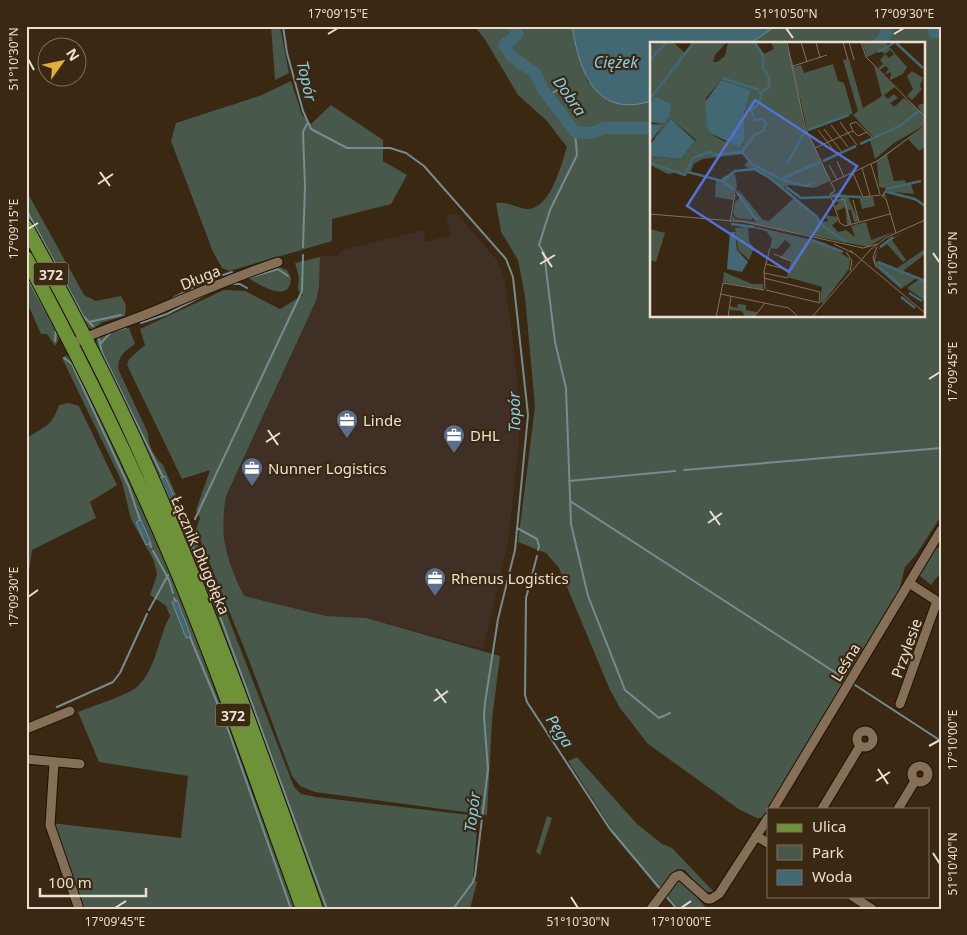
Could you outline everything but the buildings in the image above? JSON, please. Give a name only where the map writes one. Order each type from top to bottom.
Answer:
[{"type":"main road","name":"Łącznik Długołęka","points":[[26,227],[84,337],[140,451],[212,625],[316,909]]},
{"type":"main road","name":"Łącznik Długołęka","points":[[26,258],[116,433],[177,572],[224,690],[303,909]]},
{"type":"street","name":"Długa","points":[[71,344],[199,291],[278,262]]},
{"type":"street","name":"Leśna","points":[[775,808],[941,530]]},
{"type":"street","name":"Przylesie","points":[[900,704],[939,602],[909,583]]},
{"type":"street","points":[[26,729],[70,711]]},
{"type":"street","points":[[823,808],[860,746]]},
{"type":"street","points":[[26,760],[80,764]]},
{"type":"street","points":[[54,763],[50,825],[78,906]]},
{"type":"street","points":[[899,808],[915,781]]},
{"type":"street","points":[[651,909],[674,877],[680,875],[687,879],[703,896],[713,898],[719,894],[767,820]]},
{"type":"street","points":[[756,836],[767,842]]},
{"type":"street","points":[[855,898],[872,909]]},
{"type":"shaded area","points":[[457,214],[498,261],[504,277],[519,400],[519,444],[508,543],[483,649],[366,618],[326,616],[244,596],[225,553],[222,520],[226,496],[316,301],[319,287],[320,257],[328,255],[336,257],[342,250],[423,230],[426,242],[451,235],[446,215]]},
{"type":"green space","points":[[271,26],[280,26],[289,73],[275,80]]},
{"type":"green space","points":[[474,26],[572,26],[576,49],[588,82],[629,105],[650,101],[650,318],[924,318],[924,42],[752,42],[776,26],[941,26],[941,516],[916,555],[905,567],[899,591],[770,808],[767,808],[764,818],[757,818],[740,810],[648,744],[620,708],[610,690],[559,568],[546,553],[518,542],[535,407],[525,296],[518,260],[501,232],[496,203],[526,209],[534,208],[542,203],[558,175],[567,147],[546,120],[518,95],[484,38]]},
{"type":"green space","points":[[291,81],[302,115],[311,124],[331,105],[383,140],[383,161],[407,175],[391,204],[332,219],[332,241],[229,271],[222,268],[213,252],[171,141],[176,123],[262,95]]},
{"type":"green space","points":[[26,190],[84,295],[96,301],[121,296],[126,305],[125,316],[103,322],[93,329],[87,328],[26,214]]},
{"type":"green space","points":[[320,257],[319,287],[316,301],[226,496],[223,524],[229,559],[244,596],[326,616],[366,618],[500,656],[492,720],[487,815],[315,792],[300,786],[292,776],[249,660],[196,529],[200,518],[196,510],[210,470],[182,479],[127,365],[129,359],[145,345],[140,329],[224,290],[245,291],[280,309],[303,295],[298,290],[299,277],[295,263]]},
{"type":"green space","points":[[279,267],[287,270],[291,278],[286,290],[274,291],[248,278]]},
{"type":"green space","points":[[26,268],[59,332],[58,341],[55,346],[47,334],[41,334],[26,300]]},
{"type":"green space","points":[[122,327],[129,328],[135,344],[120,358],[119,371],[148,433],[152,451],[163,465],[218,591],[294,787],[301,794],[316,797],[478,816],[473,879],[477,882],[470,909],[323,909],[262,735],[210,600],[96,346],[97,337]]},
{"type":"green space","points":[[66,355],[73,361],[79,372],[130,481],[183,603],[295,909],[72,909],[81,906],[51,823],[181,838],[188,776],[99,762],[78,712],[119,696],[138,686],[149,670],[170,616],[166,606],[150,595],[157,575],[154,561],[131,519],[122,482],[62,358]]},
{"type":"green space","points":[[69,403],[79,406],[117,485],[90,502],[96,518],[32,550],[26,594],[26,439],[50,423],[59,405]]},
{"type":"green space","points":[[941,547],[941,572],[931,585],[919,575],[934,549]]},
{"type":"green space","points":[[577,757],[637,824],[662,844],[672,848],[714,892],[703,892],[685,870],[678,869],[673,872],[662,890],[617,837],[568,761]]},
{"type":"green space","points":[[547,816],[552,818],[540,855],[536,852]]},
{"type":"green space","points":[[678,880],[684,882],[707,909],[679,909],[666,894]]},
{"type":"water","name":"Ciężek","points":[[572,26],[776,26],[752,42],[650,42],[650,101],[632,105],[616,103],[603,97],[593,87],[585,74],[575,43]]},
{"type":"water","points":[[165,476],[180,510],[175,512],[160,478]]},
{"type":"water","points":[[141,520],[151,543],[146,545],[136,522]]},
{"type":"water","points":[[207,575],[221,610],[218,612],[204,577]]},
{"type":"water","points":[[177,600],[191,636],[186,638],[172,602]]},
{"type":"waterway","name":"Topór","points":[[283,26],[287,53],[303,111],[311,129],[347,148],[390,148],[406,153],[424,166],[506,259],[513,277],[528,415],[515,550],[498,619],[485,703],[484,716],[488,769],[475,876],[473,882],[453,909]]},
{"type":"waterway","name":"Dobra","points":[[513,26],[518,34],[504,45],[512,57],[535,73],[544,91],[575,132],[592,133],[604,128],[650,128]]},
{"type":"waterway","name":"Dobra","points":[[880,42],[887,33],[885,26]]},
{"type":"waterway","name":"Dobra","points":[[936,26],[934,32],[941,33]]},
{"type":"waterway","points":[[547,96],[561,88]]},
{"type":"waterway","points":[[303,247],[305,186],[303,132],[307,124]]},
{"type":"waterway","points":[[575,132],[577,155],[550,210],[539,245],[544,253],[555,342],[566,388],[571,524],[588,596],[625,690],[659,718],[670,713]]},
{"type":"waterway","points":[[26,209],[83,316],[93,326]]},
{"type":"waterway","points":[[195,519],[302,291],[303,255]]},
{"type":"waterway","points":[[251,277],[278,269],[288,276]]},
{"type":"waterway","points":[[173,298],[208,280],[232,272]]},
{"type":"waterway","points":[[26,275],[56,329],[55,341]]},
{"type":"waterway","points":[[230,284],[240,284],[247,288]]},
{"type":"waterway","points":[[141,323],[167,314],[210,292]]},
{"type":"waterway","points":[[89,322],[121,315]]},
{"type":"waterway","points":[[101,343],[112,331],[125,328]]},
{"type":"waterway","points":[[99,339],[102,353],[163,477]]},
{"type":"waterway","points":[[64,358],[72,364],[129,487],[140,520]]},
{"type":"waterway","points":[[684,470],[941,448]]},
{"type":"waterway","points":[[569,481],[675,471]]},
{"type":"waterway","points":[[570,501],[847,680]]},
{"type":"waterway","points":[[178,510],[179,514]]},
{"type":"waterway","points":[[181,518],[188,533]]},
{"type":"waterway","name":"Pęga","points":[[517,528],[537,539],[538,550]]},
{"type":"waterway","points":[[188,534],[201,568]]},
{"type":"waterway","points":[[150,543],[151,547]]},
{"type":"waterway","points":[[153,551],[169,580],[173,593]]},
{"type":"waterway","name":"Pęga","points":[[537,556],[526,598],[525,695],[527,702],[610,829],[661,890]]},
{"type":"waterway","points":[[149,610],[168,575]]},
{"type":"waterway","points":[[218,611],[327,909]]},
{"type":"waterway","points":[[57,707],[113,682],[120,673],[147,614]]},
{"type":"waterway","points":[[190,637],[228,729],[291,909]]},
{"type":"waterway","points":[[855,685],[941,741]]},
{"type":"waterway","name":"Pęga","points":[[665,895],[677,909]]},
{"type":"place","name":"Linde","points":[[347,439]]},
{"type":"place","name":"DHL","points":[[454,454]]},
{"type":"place","name":"Nunner Logistics","points":[[252,487]]},
{"type":"place","name":"Rhenus Logistics","points":[[435,597]]}]
